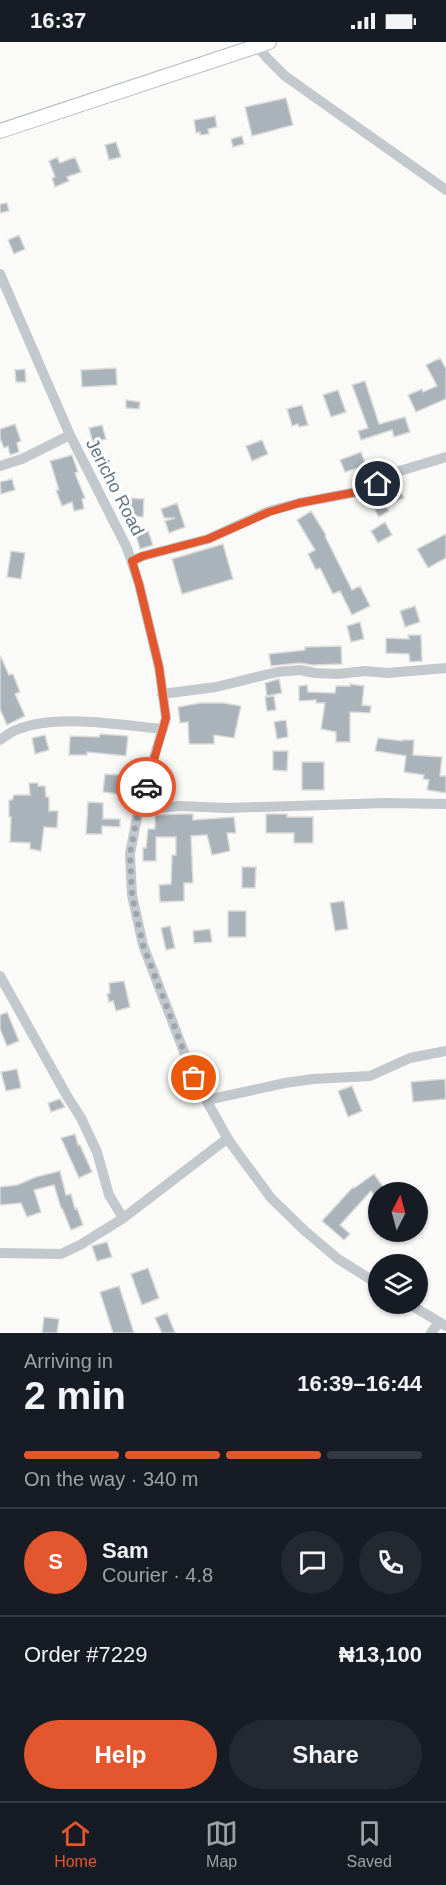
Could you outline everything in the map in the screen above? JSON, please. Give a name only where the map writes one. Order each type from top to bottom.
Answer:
[{"type":"main road","points":[[0,131],[263,44]]},
{"type":"street","points":[[263,44],[267,58],[285,76],[446,190]]},
{"type":"street","name":"Jericho Road","points":[[0,274],[70,435],[127,548],[139,584],[159,667],[166,718],[141,803],[130,854],[132,895],[143,945],[194,1078],[228,1138],[271,1198],[338,1259],[368,1278]]},
{"type":"street","points":[[0,466],[22,459],[70,435]]},
{"type":"street","points":[[132,561],[208,539],[269,512],[299,503],[367,490],[378,484],[384,476],[446,457]]},
{"type":"street","points":[[162,694],[216,687],[277,672],[300,670],[338,674],[364,671],[387,673],[446,668]]},
{"type":"street","points":[[0,740],[16,730],[51,721],[163,729]]},
{"type":"street","points":[[141,803],[159,808],[179,806],[325,807],[387,803],[446,804]]},
{"type":"street","points":[[0,976],[81,1118],[97,1152],[109,1195],[123,1218]]},
{"type":"street","points":[[207,1100],[285,1083],[370,1076],[410,1058],[446,1051]]},
{"type":"street","points":[[0,1253],[61,1254],[80,1245],[123,1218],[228,1138]]},
{"type":"street","points":[[426,1314],[443,1324],[431,1333]]},
{"type":"building","points":[[286,98],[293,125],[252,136],[245,107]]},
{"type":"building","points":[[215,116],[217,127],[208,129],[209,134],[196,133],[194,120]]},
{"type":"building","points":[[242,136],[244,144],[233,147],[231,139]]},
{"type":"building","points":[[116,142],[121,157],[109,160],[105,145]]},
{"type":"building","points":[[57,157],[60,163],[75,157],[81,172],[67,177],[69,181],[55,187],[52,178],[55,177],[49,161]]},
{"type":"building","points":[[7,203],[9,211],[0,213],[0,204]]},
{"type":"building","points":[[19,235],[25,249],[14,254],[8,240]]},
{"type":"building","points":[[440,358],[446,369],[446,399],[416,412],[408,395],[437,386],[426,365]]},
{"type":"building","points":[[116,368],[117,385],[82,387],[81,370]]},
{"type":"building","points":[[25,369],[26,382],[16,382],[15,370]]},
{"type":"building","points":[[365,381],[379,424],[405,417],[410,432],[394,437],[392,430],[361,440],[358,431],[368,428],[352,385]]},
{"type":"building","points":[[338,390],[346,412],[331,417],[323,395]]},
{"type":"building","points":[[126,400],[140,402],[139,409],[126,408]]},
{"type":"building","points":[[302,405],[308,425],[292,426],[287,409]]},
{"type":"building","points":[[15,424],[21,441],[17,443],[19,452],[10,455],[8,446],[4,448],[0,438],[0,429]]},
{"type":"building","points":[[102,425],[106,439],[93,443],[89,428]]},
{"type":"building","points":[[262,440],[268,454],[252,461],[246,446]]},
{"type":"building","points":[[361,452],[370,475],[361,478],[358,468],[345,472],[340,460]]},
{"type":"building","points":[[72,455],[78,472],[75,473],[85,498],[82,499],[84,509],[74,511],[72,502],[62,506],[50,461]]},
{"type":"building","points":[[12,479],[15,490],[1,494],[0,482]]},
{"type":"building","points":[[397,484],[404,498],[397,501],[390,487]]},
{"type":"building","points":[[378,494],[389,511],[379,517],[369,500]]},
{"type":"building","points":[[128,498],[144,499],[143,517],[127,516]]},
{"type":"building","points":[[177,503],[185,527],[169,533],[165,521],[175,518],[164,518],[161,509]]},
{"type":"building","points":[[311,511],[326,535],[352,590],[360,586],[370,606],[352,615],[340,591],[333,594],[320,568],[316,570],[308,554],[315,550],[297,520]]},
{"type":"building","points":[[385,522],[392,535],[378,543],[371,531]]},
{"type":"building","points":[[147,528],[153,545],[140,549],[135,532]]},
{"type":"building","points":[[446,534],[446,558],[428,568],[417,549]]},
{"type":"building","points":[[223,544],[233,579],[182,594],[172,559]]},
{"type":"building","points":[[11,551],[25,553],[21,579],[7,577]]},
{"type":"building","points":[[415,606],[420,622],[405,627],[400,611]]},
{"type":"building","points":[[360,622],[364,639],[351,642],[347,626]]},
{"type":"building","points":[[408,635],[421,635],[422,661],[410,662],[409,654],[386,653],[386,638],[409,639]]},
{"type":"building","points":[[341,646],[342,664],[300,663],[271,666],[269,654],[305,650],[305,647]]},
{"type":"building","points":[[0,655],[9,675],[13,674],[20,692],[15,694],[25,716],[7,725],[0,709]]},
{"type":"building","points":[[279,679],[282,693],[267,696],[265,683]]},
{"type":"building","points":[[350,684],[364,686],[362,705],[371,706],[370,713],[350,712],[350,742],[336,742],[336,732],[321,729],[325,703],[316,703],[316,700],[299,701],[299,686],[307,685],[308,692],[335,693],[336,686],[350,686]]},
{"type":"building","points":[[274,696],[276,710],[267,711],[265,697]]},
{"type":"building","points":[[200,703],[241,706],[234,738],[214,735],[214,744],[189,744],[188,722],[180,723],[178,707]]},
{"type":"building","points":[[286,720],[288,737],[277,739],[274,722]]},
{"type":"building","points":[[100,734],[128,736],[126,756],[87,752],[87,755],[69,755],[70,736],[99,737]]},
{"type":"building","points":[[45,735],[49,750],[35,754],[32,738]]},
{"type":"building","points":[[378,738],[414,740],[413,755],[442,757],[440,776],[446,776],[446,793],[427,790],[429,780],[423,779],[424,775],[404,772],[406,756],[375,751]]},
{"type":"building","points":[[273,751],[288,751],[287,771],[273,770]]},
{"type":"building","points":[[302,762],[324,762],[324,790],[302,790]]},
{"type":"building","points":[[105,774],[121,775],[119,794],[103,792]]},
{"type":"building","points":[[29,783],[45,786],[46,797],[49,797],[49,811],[58,811],[57,828],[44,827],[41,851],[30,849],[30,843],[10,842],[9,800],[12,800],[14,795],[30,795]]},
{"type":"building","points":[[88,802],[103,803],[103,819],[120,819],[120,827],[102,826],[102,834],[86,834]]},
{"type":"building","points":[[193,814],[193,820],[234,817],[236,833],[227,833],[230,851],[212,855],[207,835],[191,836],[193,883],[184,883],[184,901],[160,902],[159,885],[171,884],[172,855],[176,855],[176,837],[156,837],[156,861],[143,861],[143,848],[146,848],[148,829],[155,829],[155,815]]},
{"type":"building","points":[[266,814],[313,817],[313,843],[294,843],[294,833],[266,833]]},
{"type":"building","points":[[242,867],[256,867],[255,888],[242,888]]},
{"type":"building","points":[[344,901],[348,929],[335,931],[330,903]]},
{"type":"building","points":[[228,911],[246,911],[246,937],[228,937]]},
{"type":"building","points":[[170,926],[175,948],[166,950],[161,928]]},
{"type":"building","points":[[210,929],[212,942],[194,943],[193,931]]},
{"type":"building","points":[[124,981],[130,1007],[116,1011],[113,1001],[109,1002],[107,994],[110,993],[109,983]]},
{"type":"building","points":[[7,1012],[19,1041],[7,1046],[0,1029],[0,1015]]},
{"type":"building","points":[[17,1069],[21,1088],[6,1091],[1,1072]]},
{"type":"building","points":[[445,1079],[446,1099],[413,1102],[411,1082]]},
{"type":"building","points":[[352,1086],[362,1111],[348,1117],[338,1091]]},
{"type":"building","points":[[60,1099],[65,1107],[51,1112],[48,1103]]},
{"type":"building","points":[[75,1134],[92,1172],[79,1178],[61,1138]]},
{"type":"building","points":[[60,1171],[66,1195],[71,1194],[83,1225],[71,1230],[54,1185],[34,1190],[41,1212],[27,1217],[21,1203],[0,1205],[0,1187],[17,1185]]},
{"type":"building","points":[[374,1174],[380,1182],[368,1182],[368,1194],[340,1225],[350,1234],[344,1240],[322,1221],[354,1188]]},
{"type":"building","points":[[107,1242],[112,1257],[97,1261],[92,1246]]},
{"type":"building","points":[[148,1268],[159,1298],[142,1305],[131,1274]]},
{"type":"building","points":[[119,1286],[134,1333],[113,1333],[100,1292]]},
{"type":"building","points":[[167,1313],[175,1333],[162,1333],[155,1318]]},
{"type":"building","points":[[44,1317],[59,1319],[57,1333],[42,1333]]},
{"type":"way so far","points":[[146,787],[139,807],[130,854],[132,895],[143,945],[194,1078]]},
{"type":"route","points":[[146,787],[166,718],[159,667],[132,561],[208,539],[269,512],[299,503],[367,490],[378,484]]}]
